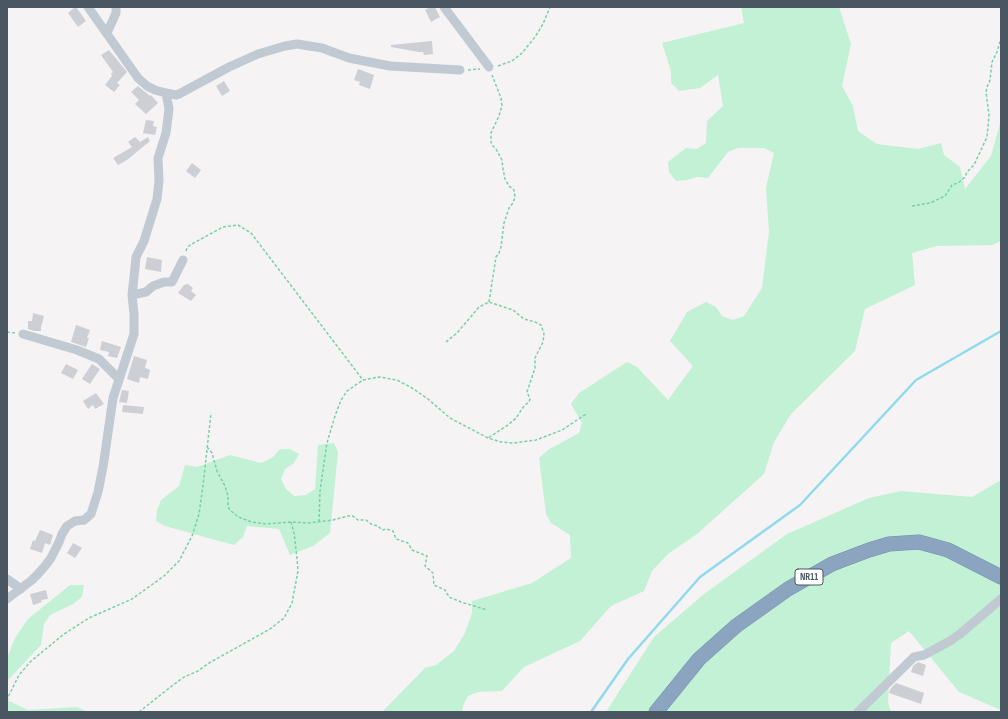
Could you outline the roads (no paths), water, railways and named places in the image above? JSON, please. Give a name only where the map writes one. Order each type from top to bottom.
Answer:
[{"type":"highway","name":"NR11","points":[[656,712],[699,659],[736,626],[788,589],[832,564],[889,544],[919,542],[948,550],[1001,577]]},
{"type":"street","points":[[88,7],[142,82],[155,90],[166,93],[179,94],[229,67],[258,54],[285,46],[298,44],[322,48],[349,58],[390,66],[460,70]]},
{"type":"street","points":[[107,33],[116,12],[116,7]]},
{"type":"street","points":[[444,7],[489,67]]},
{"type":"street","points":[[7,599],[21,589],[45,566],[51,558],[67,526],[75,521],[84,520],[91,514],[98,492],[113,402],[134,334],[132,295],[136,258],[144,241],[157,199],[159,181],[158,158],[166,133],[170,110],[166,93]]},
{"type":"street","points":[[132,295],[146,292],[154,286],[164,282],[172,282],[183,260]]},
{"type":"street","points":[[23,334],[77,350],[99,359],[119,379]]},
{"type":"street","points":[[7,579],[21,589]]},
{"type":"street","points":[[858,712],[914,657],[924,655],[950,641],[1001,599]]},
{"type":"waterway","points":[[591,712],[628,659],[700,577],[800,505],[916,380],[1001,331]]}]
